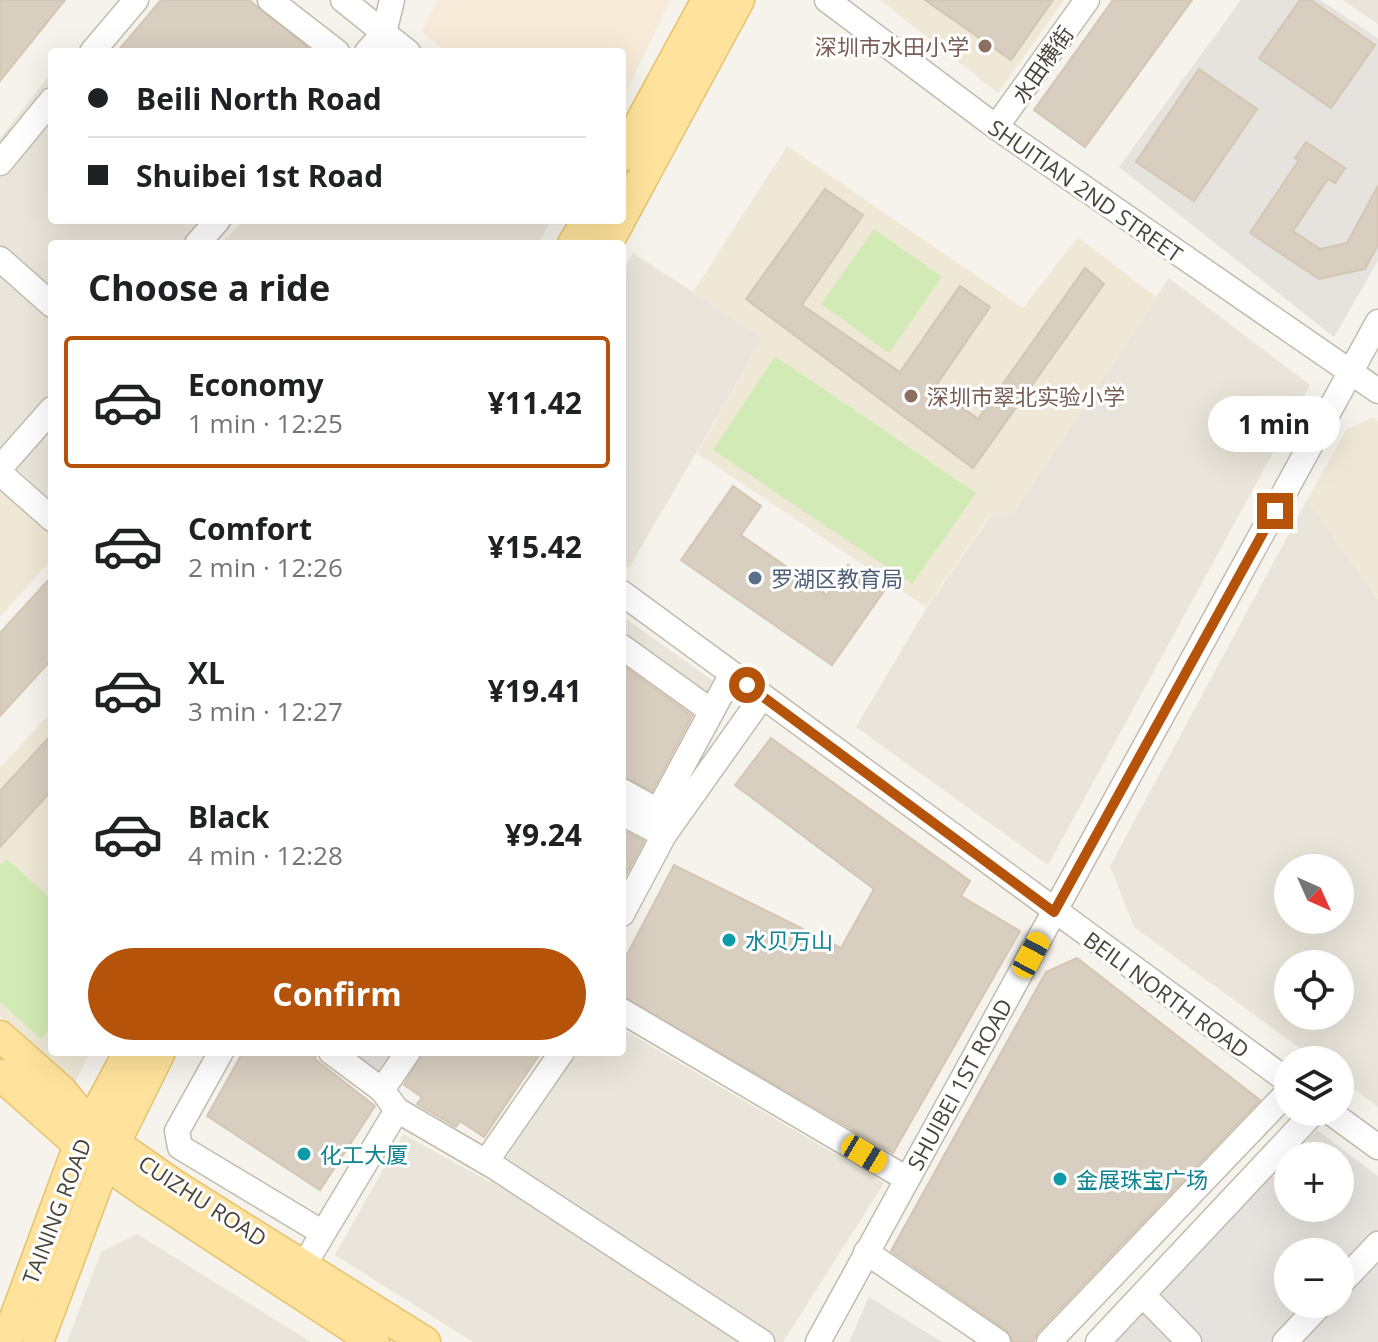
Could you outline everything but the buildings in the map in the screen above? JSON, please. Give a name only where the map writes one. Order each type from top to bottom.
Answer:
[{"type":"main road","points":[[626,149],[707,0]]},
{"type":"main road","points":[[626,209],[739,0]]},
{"type":"main road","name":"CUIZHU ROAD","points":[[0,1036],[62,1091],[85,1136]]},
{"type":"main road","name":"TAINING ROAD","points":[[6,1342],[85,1136],[127,1056]]},
{"type":"main road","name":"TAINING ROAD","points":[[38,1342],[110,1153],[158,1056]]},
{"type":"main road","name":"CUIZHU ROAD","points":[[0,1075],[374,1342]]},
{"type":"main road","name":"CUIZHU ROAD","points":[[110,1153],[176,1186],[425,1342]]},
{"type":"street","points":[[95,48],[136,0]]},
{"type":"street","points":[[270,0],[332,48]]},
{"type":"street","points":[[343,0],[403,48]]},
{"type":"street","points":[[371,48],[384,33],[392,0]]},
{"type":"street","name":"SHUITIAN 2ND STREET","points":[[827,0],[996,127],[1378,391]]},
{"type":"street","name":"水田横街","points":[[996,127],[1087,0]]},
{"type":"street","points":[[0,163],[48,105]]},
{"type":"street","points":[[200,240],[214,224]]},
{"type":"street","points":[[0,259],[48,301]]},
{"type":"street","name":"SHUIBEI 1ST ROAD","points":[[818,1342],[1378,322]]},
{"type":"street","points":[[48,414],[0,471],[48,515]]},
{"type":"street","name":"BEILI NORTH ROAD","points":[[626,596],[1274,1071]]},
{"type":"street","points":[[626,650],[711,711]]},
{"type":"street","points":[[626,793],[658,811],[732,674]]},
{"type":"street","points":[[630,880],[762,697]]},
{"type":"street","points":[[626,815],[664,835]]},
{"type":"street","points":[[626,1013],[907,1179]]},
{"type":"street","points":[[219,1056],[177,1131],[180,1147],[323,1233]]},
{"type":"street","points":[[336,1056],[382,1090],[397,1110],[486,1162],[762,1342]]},
{"type":"street","points":[[382,1090],[405,1056]]},
{"type":"street","points":[[486,1162],[559,1056]]},
{"type":"street","points":[[1049,1342],[1274,1107]]},
{"type":"street","points":[[304,1265],[397,1110]]},
{"type":"street","points":[[1098,1342],[1301,1126]]},
{"type":"street","points":[[1349,1126],[1378,1147]]},
{"type":"street","points":[[1354,1269],[1378,1244]]},
{"type":"street","points":[[863,1258],[970,1339]]},
{"type":"street","points":[[863,1258],[998,1342]]},
{"type":"street","points":[[1143,1295],[1189,1342]]},
{"type":"street","points":[[1285,1342],[1308,1318]]},
{"type":"shaded area","points":[[438,0],[670,0],[626,92],[626,48],[442,48],[422,32]]},
{"type":"shaded area","name":"深圳市水田小学","points":[[880,0],[1064,0],[998,93]]},
{"type":"shaded area","points":[[1241,0],[1320,0],[1378,38],[1378,261],[1334,337],[1119,167]]},
{"type":"shaded area","points":[[1343,0],[1378,0],[1378,24]]},
{"type":"shaded area","points":[[48,77],[48,224],[232,224],[218,240],[48,240],[48,497],[0,454],[0,138]]},
{"type":"shaded area","name":"深圳市翠北实验小学","points":[[787,146],[1023,308],[1078,237],[1156,297],[1014,513],[991,514],[926,607],[697,453],[763,338],[693,292]]},
{"type":"shaded area","points":[[240,224],[549,224],[540,240],[226,240]]},
{"type":"shaded area","points":[[633,253],[763,338],[629,568],[626,566],[626,266]]},
{"type":"shaded area","points":[[1169,278],[1310,385],[1048,865],[856,727],[927,607],[992,514],[1014,513]]},
{"type":"shaded area","points":[[1373,417],[1378,421],[1378,599],[1307,500],[1346,430]]},
{"type":"shaded area","points":[[0,484],[48,528],[48,563],[0,617]]},
{"type":"shaded area","points":[[1307,500],[1378,599],[1378,1107],[1354,1089],[1354,1046],[1297,1046],[1275,1030],[1354,1030],[1354,950],[1274,950],[1274,1029],[1134,927],[1110,866]]},
{"type":"shaded area","points":[[626,619],[730,693],[660,823],[626,804]]},
{"type":"shaded area","points":[[48,715],[48,1056],[88,1056],[74,1084],[0,1016],[0,768]]},
{"type":"shaded area","points":[[626,1031],[884,1183],[783,1342],[473,1342],[335,1255],[403,1134],[490,1182],[575,1056],[626,1056]]},
{"type":"shaded area","points":[[343,1056],[397,1056],[380,1082]]},
{"type":"shaded area","points":[[1317,1130],[1333,1142],[1305,1142]]},
{"type":"shaded area","points":[[1354,1158],[1378,1176],[1378,1342],[1111,1342],[1274,1174],[1274,1222],[1354,1222]]},
{"type":"shaded area","points":[[137,1234],[311,1342],[67,1342],[101,1252]]},
{"type":"shaded area","points":[[869,1297],[942,1342],[849,1342]]},
{"type":"green space","points":[[874,229],[942,277],[889,353],[821,304]]},
{"type":"green space","points":[[775,356],[976,493],[912,584],[713,450]]},
{"type":"green space","points":[[7,859],[48,896],[48,1031],[41,1039],[0,1002],[0,865]]},
{"type":"place","name":"深圳市水田小学","points":[[985,46]]},
{"type":"place","name":"深圳市翠北实验小学","points":[[911,396]]},
{"type":"place","name":"罗湖区教育局","points":[[755,578]]},
{"type":"place","name":"水贝万山","points":[[729,940]]},
{"type":"place","name":"化工大厦","points":[[304,1154]]},
{"type":"place","name":"金展珠宝广场","points":[[1060,1179]]},
{"type":"route","points":[[747,685],[1054,912],[1275,511]]}]
